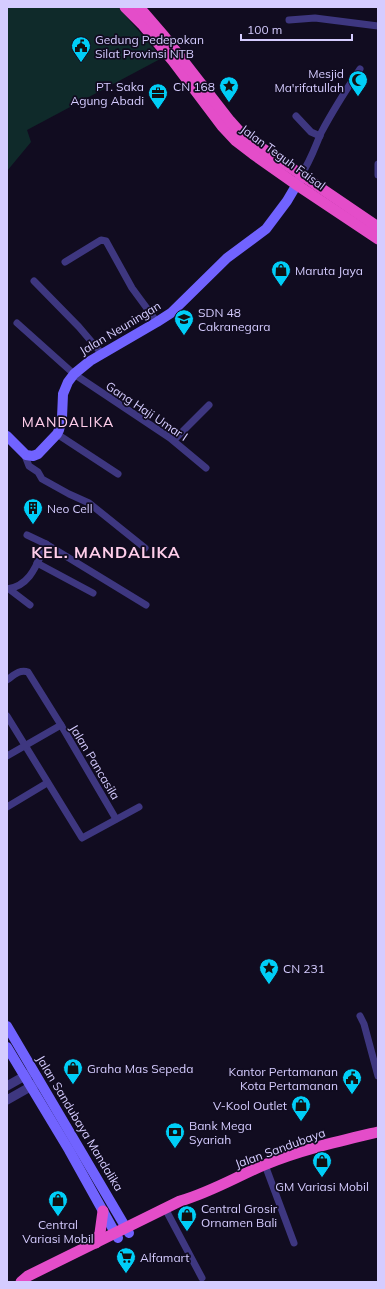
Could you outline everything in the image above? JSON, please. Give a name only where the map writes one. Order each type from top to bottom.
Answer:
[{"type":"highway","name":"Jalan Teguh Faisal","points":[[125,7],[142,24],[173,61],[222,126],[236,141],[253,154],[299,180],[360,221],[378,239]]},
{"type":"highway","name":"Jalan Teguh Faisal","points":[[139,7],[164,36],[238,130],[299,180]]},
{"type":"highway","name":"Jalan Teguh Faisal","points":[[360,221],[378,227]]},
{"type":"highway","name":"Jalan Sandubaya","points":[[28,1282],[117,1236],[180,1201],[194,1197],[265,1165],[318,1147],[378,1132]]},
{"type":"highway","name":"Jalan Sandubaya","points":[[128,1230],[168,1214],[183,1206],[194,1197]]},
{"type":"highway","points":[[96,1243],[100,1233],[103,1211]]},
{"type":"highway","name":"Jalan Sandubaya","points":[[21,1282],[28,1276],[96,1243],[117,1236]]},
{"type":"main road","name":"Jalan Neuningan","points":[[57,434],[61,424],[63,394],[68,382],[74,374],[85,364],[157,322],[177,307],[234,253],[263,233],[287,201],[299,180]]},
{"type":"main road","points":[[7,436],[30,457],[36,455],[57,434]]},
{"type":"main road","name":"Jalan Sandubaya Mandalika","points":[[7,1026],[35,1084],[128,1230]]},
{"type":"main road","points":[[7,1047],[29,1073]]},
{"type":"main road","points":[[35,1084],[69,1150],[117,1236]]},
{"type":"street","points":[[289,20],[315,18],[378,26]]},
{"type":"street","points":[[299,180],[341,97],[360,69]]},
{"type":"street","points":[[296,116],[311,132],[320,136]]},
{"type":"street","points":[[378,164],[378,175]]},
{"type":"street","points":[[65,262],[101,240],[106,241],[132,288],[157,322]]},
{"type":"street","points":[[34,281],[79,327],[102,354]]},
{"type":"street","name":"Gang Haji Umar I","points":[[18,323],[74,374],[174,440],[206,468]]},
{"type":"street","points":[[174,440],[209,405]]},
{"type":"street","points":[[57,434],[118,474]]},
{"type":"street","points":[[24,453],[29,466],[38,472],[42,479],[89,503],[145,548]]},
{"type":"street","points":[[27,535],[46,544],[146,605]]},
{"type":"street","points":[[8,589],[20,585],[28,579],[46,544]]},
{"type":"street","points":[[37,563],[93,592]]},
{"type":"street","points":[[8,589],[30,605]]},
{"type":"street","points":[[7,680],[21,671],[28,672],[61,725]]},
{"type":"street","points":[[7,716],[82,838],[139,807]]},
{"type":"street","name":"Jalan Pancasila","points":[[7,756],[61,725],[116,819]]},
{"type":"street","points":[[7,807],[47,783]]},
{"type":"street","points":[[360,1016],[364,1024],[378,1076]]},
{"type":"street","points":[[7,1086],[29,1073]]},
{"type":"street","points":[[7,1100],[35,1084]]},
{"type":"street","points":[[265,1165],[294,1243]]},
{"type":"street","points":[[168,1214],[202,1278]]},
{"type":"green space","points":[[7,7],[118,7],[162,58],[27,130],[31,142],[7,171]]},
{"type":"place","name":"Gedung Pedepokan Silat Provinsi NTB","points":[[81,63]]},
{"type":"place","name":"Mesjid Ma'rifatullah","points":[[358,97]]},
{"type":"place","name":"CN 168","points":[[229,103]]},
{"type":"place","name":"PT. Saka Agung Abadi","points":[[158,110]]},
{"type":"place","name":"Maruta Jaya","points":[[281,287]]},
{"type":"place","name":"SDN 48 Cakranegara","points":[[184,336]]},
{"type":"place","name":"Neo Cell","points":[[33,525]]},
{"type":"place","name":"CN 231","points":[[269,985]]},
{"type":"place","name":"Graha Mas Sepeda","points":[[73,1085]]},
{"type":"place","name":"Kantor Pertamanan Kota Pertamanan","points":[[352,1095]]},
{"type":"place","name":"V-Kool Outlet","points":[[301,1122]]},
{"type":"place","name":"Bank Mega Syariah","points":[[175,1149]]},
{"type":"place","name":"GM Variasi Mobil","points":[[322,1178]]},
{"type":"place","name":"Central Variasi Mobil","points":[[58,1217]]},
{"type":"place","name":"Central Grosir Ornamen Bali","points":[[187,1232]]},
{"type":"place","name":"Alfamart","points":[[126,1274]]},
{"type":"district","name":"MANDALIKA","points":[[68,422]]},
{"type":"district","name":"KEL. MANDALIKA","points":[[106,552]]}]
